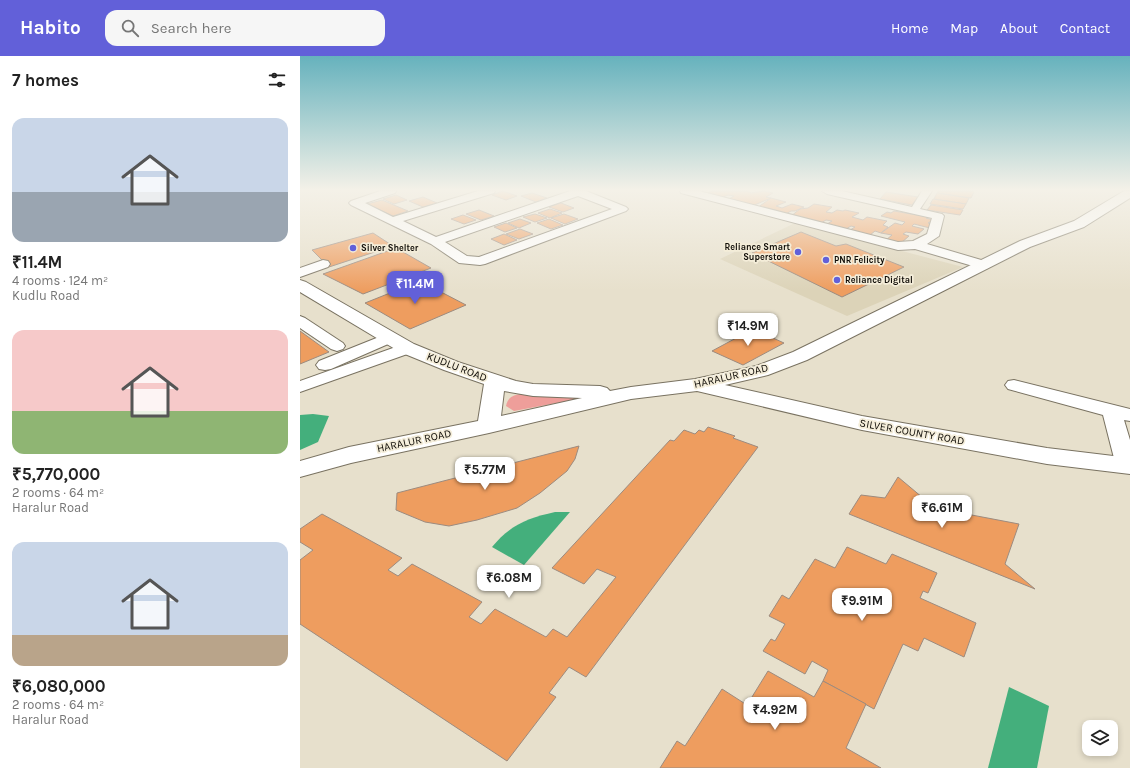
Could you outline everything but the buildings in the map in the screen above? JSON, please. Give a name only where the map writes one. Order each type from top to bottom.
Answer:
[{"type":"street","points":[[398,224],[435,241],[464,260],[480,261],[580,224]]},
{"type":"street","points":[[435,241],[484,224]]},
{"type":"street","points":[[814,224],[898,246],[916,245],[982,265]]},
{"type":"street","points":[[916,245],[933,236],[936,224]]},
{"type":"street","name":"HARALUR ROAD","points":[[300,469],[349,455],[489,426],[631,393],[695,385],[761,371],[800,356],[1025,244],[1078,224]]},
{"type":"street","points":[[300,273],[323,264]]},
{"type":"street","name":"KUDLU ROAD","points":[[300,285],[407,348],[496,382],[513,387],[533,390],[631,393]]},
{"type":"street","points":[[300,321],[337,346]]},
{"type":"street","points":[[300,376],[389,338]]},
{"type":"street","points":[[300,387],[407,348]]},
{"type":"street","points":[[489,426],[496,382]]},
{"type":"street","name":"SILVER COUNTY ROAD","points":[[695,385],[855,422],[1047,456],[1129,466]]},
{"type":"street","points":[[1014,385],[1121,413],[1129,466]]},
{"type":"shaded area","points":[[792,224],[800,224],[963,267],[847,316],[720,259]]},
{"type":"shaded area","points":[[520,394],[581,394],[578,399],[514,411],[506,406],[511,397]]},
{"type":"shaded area","points":[[313,414],[329,416],[318,442],[300,450],[300,415]]},
{"type":"shaded area","points":[[555,512],[570,512],[524,565],[492,547],[506,533],[520,524],[536,517]]},
{"type":"shaded area","points":[[1009,687],[1049,706],[1037,768],[988,768]]},
{"type":"place","name":"Silver Shelter","points":[[353,248]]},
{"type":"place","name":"Reliance Smart Superstore","points":[[798,252]]},
{"type":"place","name":"PNR Felicity","points":[[826,260]]},
{"type":"place","name":"Reliance Digital","points":[[837,280]]}]
